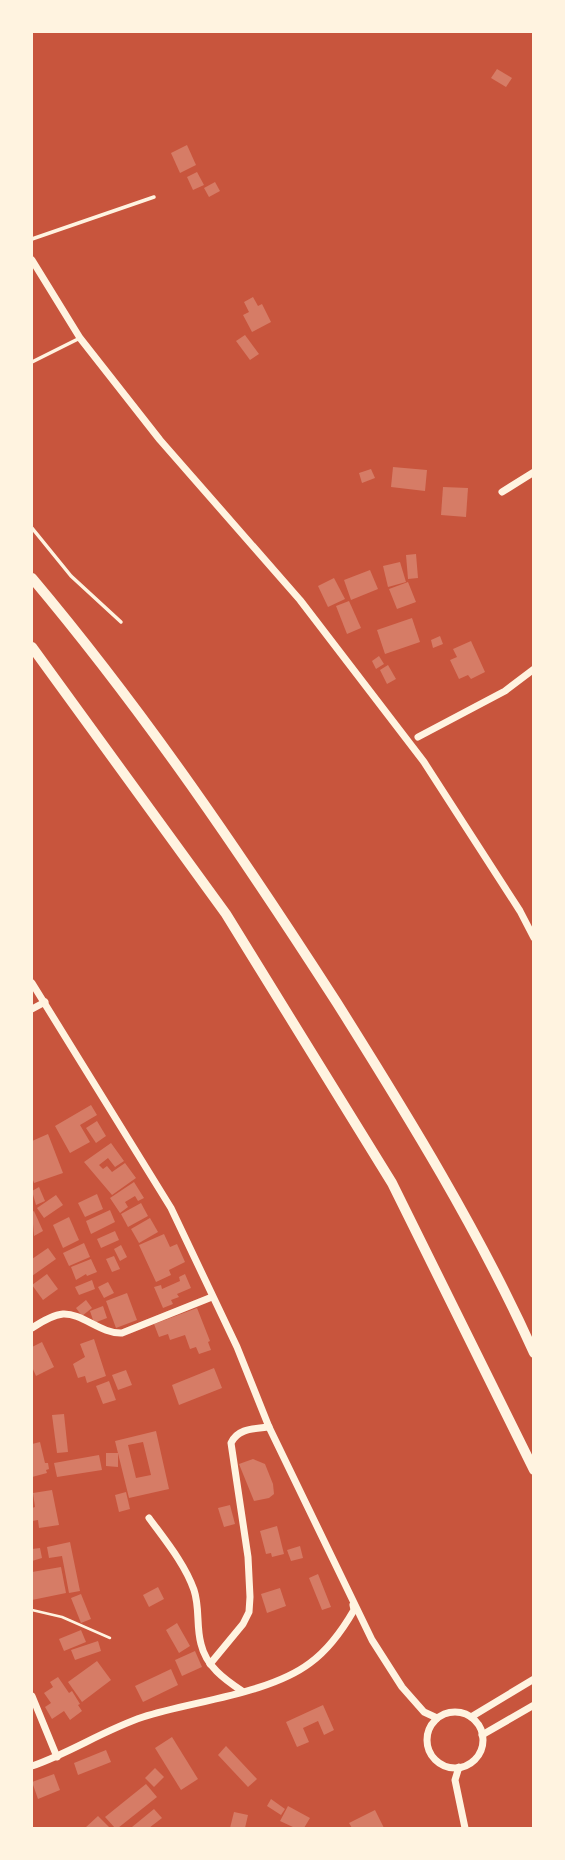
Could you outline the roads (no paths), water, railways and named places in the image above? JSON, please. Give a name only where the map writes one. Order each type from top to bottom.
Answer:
[{"type":"highway","points":[[32,578],[91,649],[268,896],[413,1125],[513,1308],[534,1353]]},
{"type":"highway","points":[[32,647],[226,914],[392,1183],[534,1469]]},
{"type":"street","points":[[32,260],[80,338],[160,440],[300,600],[424,762],[520,911],[534,938]]},
{"type":"street","points":[[502,492],[534,472]]},
{"type":"street","points":[[418,737],[505,691],[534,669]]},
{"type":"street","points":[[32,983],[171,1208],[237,1347],[269,1427],[372,1640],[402,1687],[424,1712],[437,1718]]},
{"type":"street","points":[[32,1009],[46,1002]]},
{"type":"street","points":[[32,1328],[46,1319],[66,1314],[108,1332],[122,1333],[212,1297]]},
{"type":"street","points":[[210,1664],[243,1624],[249,1604],[248,1557],[230,1443],[235,1435],[244,1431],[269,1427]]},
{"type":"street","points":[[149,1518],[185,1569],[195,1591],[201,1644],[210,1664],[222,1678],[242,1692]]},
{"type":"street","points":[[32,1766],[143,1717],[242,1692],[285,1677],[310,1663],[329,1646],[354,1610],[352,1601]]},
{"type":"street","points":[[471,1717],[534,1679]]},
{"type":"street","points":[[32,1696],[57,1757]]},
{"type":"street","points":[[482,1735],[534,1705]]},
{"type":"street","points":[[450,1712],[465,1713],[480,1728],[481,1750],[472,1761],[452,1767],[439,1762],[429,1751],[427,1737],[437,1718],[450,1712]]},
{"type":"street","points":[[459,1767],[455,1780],[464,1829]]},
{"type":"lane","points":[[32,239],[154,197]]},
{"type":"lane","points":[[32,362],[80,338]]},
{"type":"lane","points":[[32,528],[71,576],[121,622]]}]
